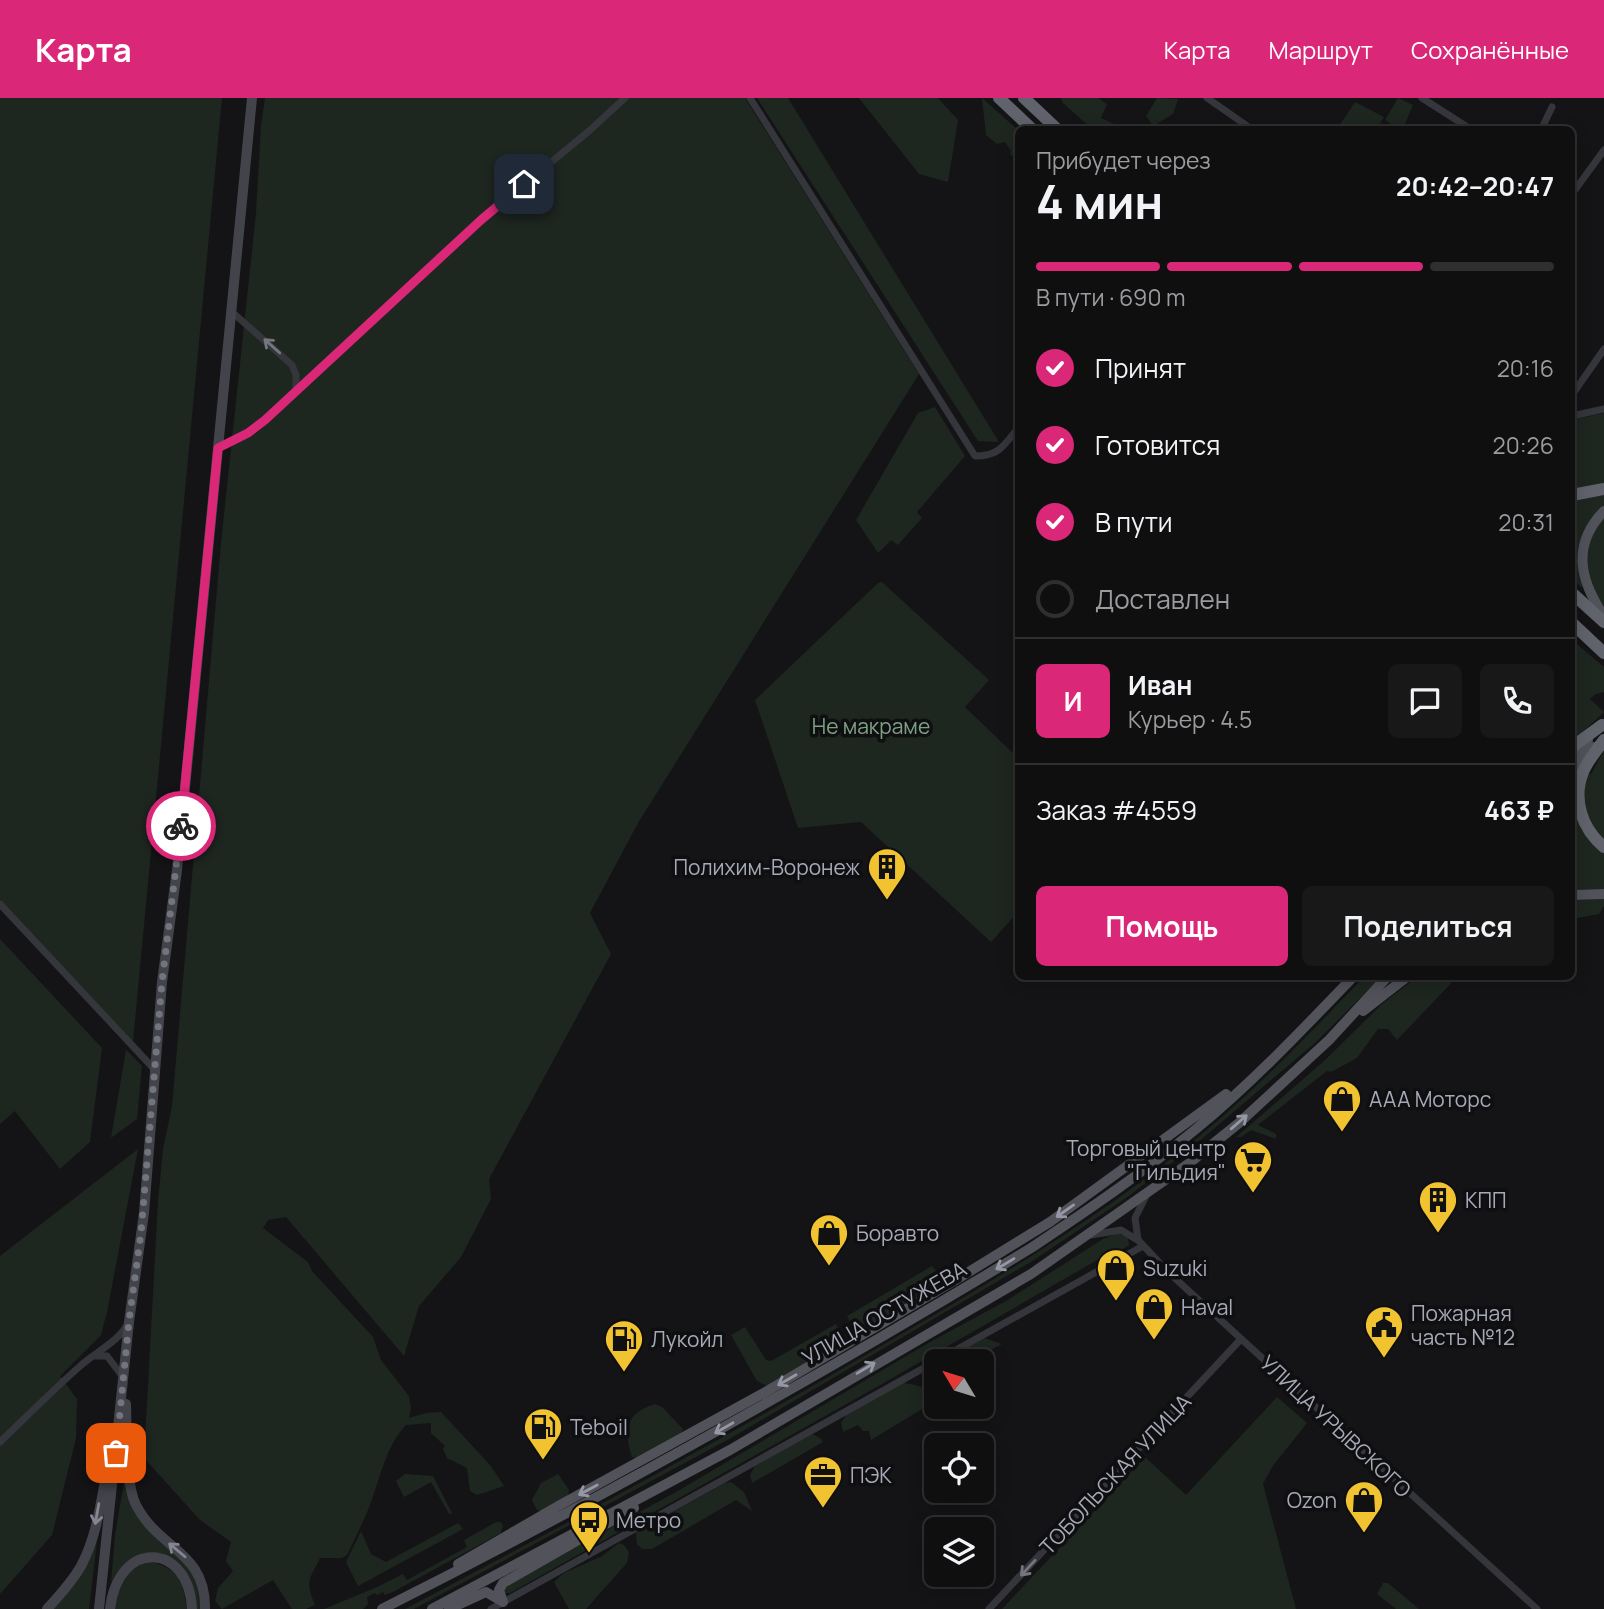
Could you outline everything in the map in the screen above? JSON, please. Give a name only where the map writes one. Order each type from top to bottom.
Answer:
[{"type":"highway","points":[[999,98],[1029,126]]},
{"type":"highway","points":[[1024,98],[1054,126]]},
{"type":"highway","points":[[1575,494],[1604,489]]},
{"type":"highway","points":[[1575,596],[1604,622]]},
{"type":"highway","points":[[1575,626],[1602,651]]},
{"type":"highway","points":[[1575,635],[1602,651]]},
{"type":"highway","points":[[1575,745],[1603,731]]},
{"type":"highway","points":[[1603,731],[1584,770],[1578,794],[1584,823],[1604,847]]},
{"type":"main road","points":[[1604,511],[1590,531],[1582,562],[1585,581],[1604,616]]},
{"type":"main road","points":[[1575,755],[1603,731]]},
{"type":"main road","points":[[1575,766],[1603,731]]},
{"type":"main road","points":[[1575,895],[1604,894]]},
{"type":"main road","points":[[1322,1010],[1342,980]]},
{"type":"main road","name":"УЛИЦА ОСТУЖЕВА","points":[[382,1609],[515,1542],[706,1439],[1031,1248],[1152,1163],[1205,1121],[1278,1055],[1350,980]]},
{"type":"main road","name":"УЛИЦА ОСТУЖЕВА","points":[[432,1609],[730,1450],[1031,1274],[1086,1237],[1239,1123],[1329,1040],[1384,980]]},
{"type":"main road","points":[[1329,1040],[1403,980]]},
{"type":"main road","points":[[503,1602],[499,1590],[506,1581],[620,1517],[730,1450]]},
{"type":"main road","points":[[449,1609],[486,1592],[503,1602]]},
{"type":"street","points":[[99,1609],[129,1321],[141,1240],[162,982],[177,870],[252,98]]},
{"type":"street","points":[[218,448],[248,433],[265,420],[481,220],[625,98]]},
{"type":"street","points":[[750,98],[975,456],[990,456],[997,452],[1015,431]]},
{"type":"street","points":[[1207,98],[1246,126]]},
{"type":"street","points":[[1422,98],[1466,126]]},
{"type":"street","points":[[1543,126],[1552,107]]},
{"type":"street","points":[[1575,190],[1604,150]]},
{"type":"street","points":[[232,312],[292,365],[296,375],[296,390]]},
{"type":"street","points":[[1575,391],[1604,349]]},
{"type":"street","points":[[1575,415],[1604,409]]},
{"type":"street","points":[[0,904],[156,1072]]},
{"type":"street","points":[[1141,1243],[1135,1218],[1152,1189]]},
{"type":"street","points":[[1086,1237],[1121,1230],[1141,1243]]},
{"type":"street","points":[[491,1609],[995,1326],[1019,1316],[1141,1243]]},
{"type":"street","name":"УЛИЦА УРЫВСКОГО","points":[[1141,1243],[1241,1339],[1537,1609]]},
{"type":"street","points":[[0,1442],[93,1357],[121,1336],[129,1321]]},
{"type":"street","name":"ТОБОЛЬСКАЯ УЛИЦА","points":[[989,1609],[1241,1339]]},
{"type":"street","points":[[93,1357],[103,1355],[110,1358],[124,1379],[129,1474],[133,1499],[150,1527],[186,1558],[199,1574],[205,1594],[205,1609]]},
{"type":"street","points":[[47,1609],[78,1572],[91,1542],[121,1399]]},
{"type":"street","points":[[110,1609],[113,1588],[119,1576],[136,1561],[156,1557],[165,1560],[181,1573],[190,1591],[192,1609]]},
{"type":"green space","points":[[0,98],[222,98],[133,1042],[0,899]]},
{"type":"green space","points":[[265,98],[745,98],[919,374],[638,823],[590,913],[611,954],[489,1179],[491,1199],[461,1257],[419,1306],[404,1356],[286,1217],[268,1220],[263,1228],[308,1262],[312,1271],[373,1337],[381,1360],[409,1396],[409,1418],[441,1412],[491,1466],[504,1486],[477,1495],[470,1491],[467,1468],[447,1458],[443,1449],[445,1446],[431,1433],[431,1423],[406,1425],[387,1455],[368,1510],[347,1555],[342,1558],[320,1558],[313,1571],[309,1585],[315,1605],[306,1609],[292,1609],[273,1580],[222,1609],[215,1601],[218,1588],[233,1571],[226,1561],[231,1542],[200,1520],[144,1458],[158,1202],[163,1149],[172,1106],[221,543],[256,213]]},
{"type":"green space","points":[[757,98],[788,98],[999,442],[978,441]]},
{"type":"green space","points":[[859,98],[938,98],[958,120],[948,182],[919,174]]},
{"type":"green space","points":[[982,98],[1015,127],[1015,158],[1005,142],[997,144],[986,135]]},
{"type":"green space","points":[[1061,98],[1098,98],[1107,104],[1101,118],[1118,126],[1089,126]]},
{"type":"green space","points":[[1157,98],[1178,99],[1173,114],[1153,126],[1146,116]]},
{"type":"green space","points":[[1398,98],[1413,105],[1405,124],[1407,126],[1388,126],[1390,123],[1385,120]]},
{"type":"green space","points":[[1355,102],[1384,117],[1379,126],[1339,126]]},
{"type":"green space","points":[[935,407],[965,456],[917,512],[922,518],[898,545],[891,540],[878,553],[856,520],[918,413]]},
{"type":"green space","points":[[1604,413],[1604,606],[1590,585],[1581,587],[1575,581],[1575,419]]},
{"type":"green space","name":"Не макраме","points":[[882,582],[989,680],[965,707],[1015,755],[1015,915],[991,942],[861,822],[798,828],[755,700]]},
{"type":"green space","points":[[1575,643],[1604,667],[1604,692],[1590,699],[1604,712],[1575,739]]},
{"type":"green space","points":[[1604,751],[1604,889],[1575,890],[1575,775],[1577,773],[1591,774]]},
{"type":"green space","points":[[1604,899],[1604,906],[1599,914],[1575,918],[1575,900]]},
{"type":"green space","points":[[0,939],[102,1048],[90,1142],[60,1169],[15,1111],[0,1124]]},
{"type":"green space","points":[[1361,980],[1378,980],[1316,1042],[1190,1149],[1126,1198],[1034,1260],[731,1438],[414,1609],[405,1609],[588,1512],[768,1411],[1049,1245],[1165,1164],[1224,1115]]},
{"type":"green space","points":[[1413,980],[1454,980],[1397,1040],[1388,1029],[1378,1029],[1357,1058],[1331,1072],[1327,1071],[1258,1125],[1276,1134],[1276,1139],[1251,1130],[1241,1137],[1236,1137],[1323,1062],[1382,1004]]},
{"type":"green space","points":[[126,1050],[142,1066],[137,1119],[111,1138]]},
{"type":"green space","points":[[138,1149],[101,1335],[60,1376],[77,1399],[76,1438],[52,1535],[0,1594],[0,1256]]},
{"type":"green space","points":[[1118,1233],[1128,1238],[1129,1245],[1105,1260],[1099,1259],[943,1349],[924,1349],[924,1360],[510,1593],[504,1593],[506,1585],[676,1492],[930,1342],[1006,1301],[1103,1239]]},
{"type":"green space","points":[[932,1266],[944,1280],[942,1285],[855,1333],[847,1316]]},
{"type":"green space","points":[[836,1324],[842,1336],[842,1344],[767,1386],[757,1381],[731,1335],[745,1327],[766,1360],[771,1361]]},
{"type":"green space","points":[[984,1338],[1002,1344],[993,1349],[965,1349]]},
{"type":"green space","points":[[903,1383],[924,1388],[924,1408],[871,1440],[869,1431],[863,1431],[858,1425],[843,1432],[841,1423],[847,1414]]},
{"type":"green space","points":[[1277,1397],[1307,1423],[1272,1467],[1263,1484],[1296,1609],[1002,1609],[1145,1457],[1186,1495]]},
{"type":"green space","points":[[655,1404],[662,1407],[683,1429],[681,1436],[639,1459],[632,1457],[628,1439],[629,1424],[638,1412]]},
{"type":"green space","points":[[812,1434],[823,1442],[752,1483],[750,1475],[755,1466]]},
{"type":"green space","points":[[405,1474],[433,1476],[452,1513],[449,1514],[431,1482],[404,1497],[396,1481]]},
{"type":"green space","points":[[558,1474],[569,1490],[568,1496],[542,1511],[537,1510],[532,1500],[541,1483]]},
{"type":"green space","points":[[125,1476],[126,1489],[197,1579],[200,1609],[196,1609],[188,1576],[167,1556],[156,1553],[135,1557],[117,1572],[111,1583],[115,1535]]},
{"type":"green space","points":[[731,1482],[744,1492],[752,1511],[736,1500],[652,1549],[642,1549],[637,1544],[636,1533]]},
{"type":"green space","points":[[496,1522],[503,1525],[501,1533],[393,1592],[385,1595],[383,1592],[377,1595],[375,1593],[367,1597],[368,1604],[363,1609],[324,1609],[403,1574],[407,1580],[467,1547],[464,1540]]},
{"type":"green space","points":[[458,1523],[463,1529],[358,1586],[346,1562],[361,1531],[371,1554],[386,1562]]},
{"type":"green space","points":[[97,1541],[89,1609],[51,1609]]},
{"type":"green space","points":[[619,1543],[629,1552],[627,1563],[586,1609],[569,1609],[554,1582],[564,1573],[602,1556]]},
{"type":"green space","points":[[148,1561],[166,1567],[177,1577],[187,1609],[114,1609],[117,1591],[123,1579]]},
{"type":"green space","points":[[1383,1583],[1388,1583],[1419,1609],[1396,1609],[1377,1594]]},
{"type":"way so far","points":[[116,1453],[129,1321],[139,1254],[162,982],[181,826]]},
{"type":"place","name":"Полихим-Воронеж","points":[[887,901]]},
{"type":"place","name":"ААА Моторс","points":[[1342,1133]]},
{"type":"place","name":"Торговый центр \"Гильдия\"","points":[[1253,1194]]},
{"type":"place","name":"КПП","points":[[1438,1234]]},
{"type":"place","name":"Боравто","points":[[829,1267]]},
{"type":"place","name":"Suzuki","points":[[1116,1302]]},
{"type":"place","name":"Haval","points":[[1154,1341]]},
{"type":"place","name":"Пожарная часть №12","points":[[1384,1359]]},
{"type":"place","name":"Лукойл","points":[[624,1373]]},
{"type":"place","name":"Teboil","points":[[543,1461]]},
{"type":"place","name":"ПЭК","points":[[823,1509]]},
{"type":"place","name":"Ozon","points":[[1364,1534]]},
{"type":"place","name":"Метро","points":[[589,1554]]},
{"type":"route","points":[[181,826],[218,448],[248,433],[265,420],[481,220],[524,184]]}]
